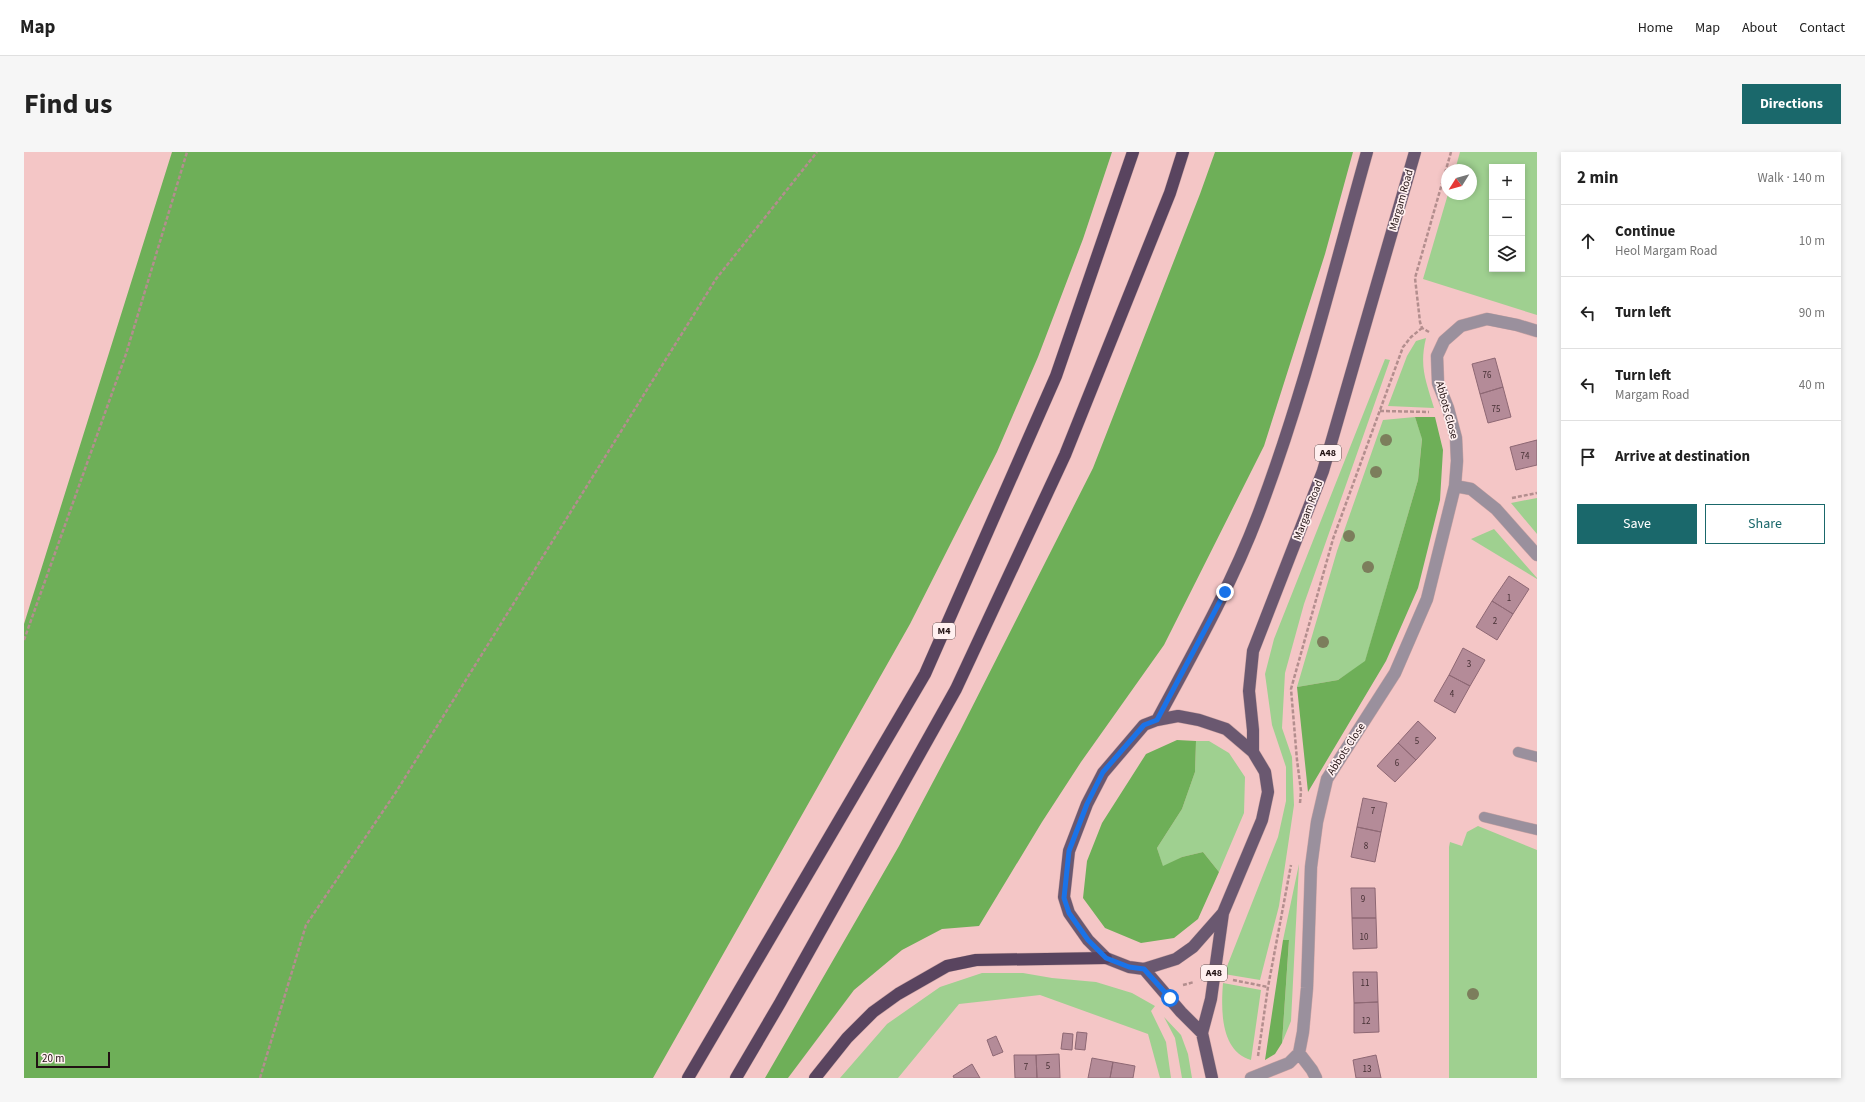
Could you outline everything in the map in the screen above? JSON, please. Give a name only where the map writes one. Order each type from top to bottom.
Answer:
[{"type":"highway","name":"M4","points":[[688,1078],[925,674],[1056,376],[1133,152]]},
{"type":"highway","points":[[736,1078],[780,1003],[956,689],[1065,455],[1170,192],[1183,152]]},
{"type":"highway","points":[[815,1078],[847,1038],[873,1012],[898,994],[948,966],[976,960],[1106,958]]},
{"type":"main road","points":[[1157,720],[1225,592],[1258,516],[1284,442],[1367,152]]},
{"type":"main road","name":"Margam Road","points":[[1253,752],[1253,730],[1249,691],[1253,651],[1323,472],[1414,152]]},
{"type":"main road","points":[[1178,716],[1200,720],[1226,729],[1253,752],[1265,772],[1268,792],[1262,820],[1223,913],[1193,947],[1176,959],[1144,969],[1129,967],[1106,958],[1088,940],[1069,913],[1064,898],[1069,851],[1087,804],[1103,772],[1144,725],[1157,720],[1178,716]]},
{"type":"main road","name":"A48","points":[[1212,1078],[1202,1033],[1211,999],[1223,913]]},
{"type":"main road","points":[[1144,969],[1181,1012],[1202,1033]]},
{"type":"street","name":"Abbots Close","points":[[1299,1053],[1303,1032],[1307,988],[1311,867],[1317,822],[1327,779],[1395,673],[1427,599],[1455,486],[1457,461],[1456,438],[1448,408],[1438,383],[1437,356],[1444,341],[1462,326],[1487,319],[1537,331]]},
{"type":"street","points":[[1455,486],[1471,490],[1496,508],[1537,555]]},
{"type":"street","points":[[1255,1077],[1289,1063],[1299,1053],[1316,1078]]},
{"type":"lane","points":[[1518,752],[1537,757]]},
{"type":"lane","points":[[1484,817],[1537,830]]},
{"type":"path","points":[[24,640],[126,354],[187,152]]},
{"type":"path","points":[[260,1078],[306,924],[400,785],[716,279],[817,152]]},
{"type":"path","points":[[1444,341],[1422,328],[1418,310],[1415,278],[1451,152]]},
{"type":"path","points":[[1300,805],[1301,791],[1291,689],[1333,539],[1403,347],[1411,337],[1422,328]]},
{"type":"path","points":[[1380,411],[1434,412],[1448,408]]},
{"type":"path","points":[[1496,508],[1503,500],[1537,493]]},
{"type":"path","points":[[1255,1077],[1268,987],[1291,864]]},
{"type":"path","points":[[1230,980],[1268,987]]},
{"type":"path","points":[[1178,989],[1185,983],[1194,982]]},
{"type":"green space","points":[[172,152],[1112,152],[1083,239],[1038,357],[997,452],[910,624],[653,1078],[24,1078],[24,624]]},
{"type":"green space","points":[[1215,152],[1353,152],[1325,254],[1264,446],[1164,645],[1081,762],[1042,822],[979,926],[942,929],[902,950],[854,990],[788,1078],[765,1078],[899,846],[960,731],[1093,468]]},
{"type":"green space","points":[[1460,152],[1537,152],[1537,315],[1423,279],[1446,200],[1477,200],[1477,164],[1457,164]]},
{"type":"green space","points":[[1426,338],[1423,366],[1434,408],[1388,406],[1407,356],[1416,341]]},
{"type":"green space","points":[[1385,359],[1390,360],[1304,604],[1285,673],[1282,728],[1292,757],[1294,805],[1279,906],[1260,980],[1224,974],[1278,837],[1286,801],[1286,767],[1272,725],[1265,674],[1274,639]]},
{"type":"green space","points":[[1415,417],[1422,438],[1418,480],[1365,662],[1338,680],[1297,687],[1337,551],[1383,420]]},
{"type":"green space","points":[[1415,417],[1435,417],[1443,450],[1440,500],[1418,588],[1386,661],[1308,792],[1297,687],[1338,680],[1365,661],[1418,480],[1422,439]]},
{"type":"green space","points":[[1537,498],[1537,534],[1511,503]]},
{"type":"green space","points":[[1494,529],[1537,578],[1537,579],[1471,539]]},
{"type":"green space","points":[[1177,740],[1196,741],[1195,772],[1182,809],[1157,848],[1163,866],[1182,857],[1203,852],[1219,872],[1198,919],[1174,938],[1141,943],[1105,928],[1083,898],[1087,861],[1102,823],[1146,754]]},
{"type":"green space","points":[[1196,741],[1209,741],[1229,753],[1245,777],[1244,813],[1219,872],[1203,852],[1182,857],[1163,867],[1157,848],[1182,809],[1195,772]]},
{"type":"green space","points":[[1478,826],[1537,850],[1537,1078],[1449,1078],[1449,847],[1450,842],[1462,846],[1467,832]]},
{"type":"green space","points":[[1299,864],[1291,1021],[1282,1043],[1289,941],[1283,940]]},
{"type":"green space","points":[[1283,940],[1289,940],[1282,1043],[1275,1054],[1265,1060]]},
{"type":"green space","points":[[982,973],[1023,973],[1052,978],[1096,982],[1132,993],[1155,1006],[1151,1011],[1166,1042],[1171,1078],[1160,1078],[1148,1034],[1040,995],[959,1004],[898,1078],[840,1078],[887,1024],[940,987]]},
{"type":"green space","points":[[1223,983],[1261,990],[1251,1060],[1241,1055],[1233,1048],[1228,1039],[1222,1005]]},
{"type":"green space","points":[[1164,1017],[1181,1035],[1188,1054],[1192,1078],[1182,1078],[1175,1038]]},
{"type":"building","points":[[1495,358],[1503,387],[1480,394],[1472,364]]},
{"type":"building","points":[[1503,387],[1511,417],[1488,423],[1480,394]]},
{"type":"building","points":[[1537,440],[1537,465],[1516,470],[1510,447]]},
{"type":"building","points":[[1509,576],[1529,589],[1513,614],[1492,601]]},
{"type":"building","points":[[1492,601],[1513,614],[1497,640],[1476,627]]},
{"type":"building","points":[[1463,648],[1485,660],[1470,686],[1449,675]]},
{"type":"building","points":[[1449,675],[1470,686],[1455,713],[1434,701]]},
{"type":"building","points":[[1418,721],[1436,738],[1416,760],[1398,743]]},
{"type":"building","points":[[1398,743],[1416,760],[1395,782],[1377,766]]},
{"type":"building","points":[[1363,798],[1387,803],[1381,832],[1357,827]]},
{"type":"building","points":[[1357,827],[1381,832],[1375,862],[1351,857]]},
{"type":"building","points":[[1351,888],[1375,888],[1376,918],[1352,918]]},
{"type":"building","points":[[1352,918],[1376,918],[1377,948],[1353,949]]},
{"type":"building","points":[[1353,972],[1377,972],[1378,1002],[1354,1003]]},
{"type":"building","points":[[1378,1002],[1379,1032],[1354,1033],[1354,1003]]},
{"type":"building","points":[[1077,1032],[1087,1033],[1085,1050],[1075,1049]]},
{"type":"building","points":[[1063,1033],[1073,1034],[1072,1050],[1061,1049]]},
{"type":"building","points":[[996,1036],[1003,1052],[993,1056],[987,1040]]},
{"type":"building","points":[[1059,1054],[1060,1078],[1037,1078],[1036,1055]]},
{"type":"building","points":[[1014,1055],[1036,1055],[1037,1078],[1015,1078]]},
{"type":"building","points":[[1376,1055],[1381,1078],[1356,1078],[1353,1060]]},
{"type":"building","points":[[1092,1058],[1113,1062],[1110,1078],[1088,1078]]},
{"type":"building","points":[[1113,1062],[1135,1066],[1133,1078],[1110,1078]]},
{"type":"building","points":[[972,1064],[980,1078],[954,1078],[953,1076]]},
{"type":"route","points":[[1170,998],[1144,969],[1129,967],[1106,958],[1088,940],[1069,913],[1064,898],[1069,851],[1087,804],[1103,772],[1144,725],[1157,720],[1225,592]]}]
